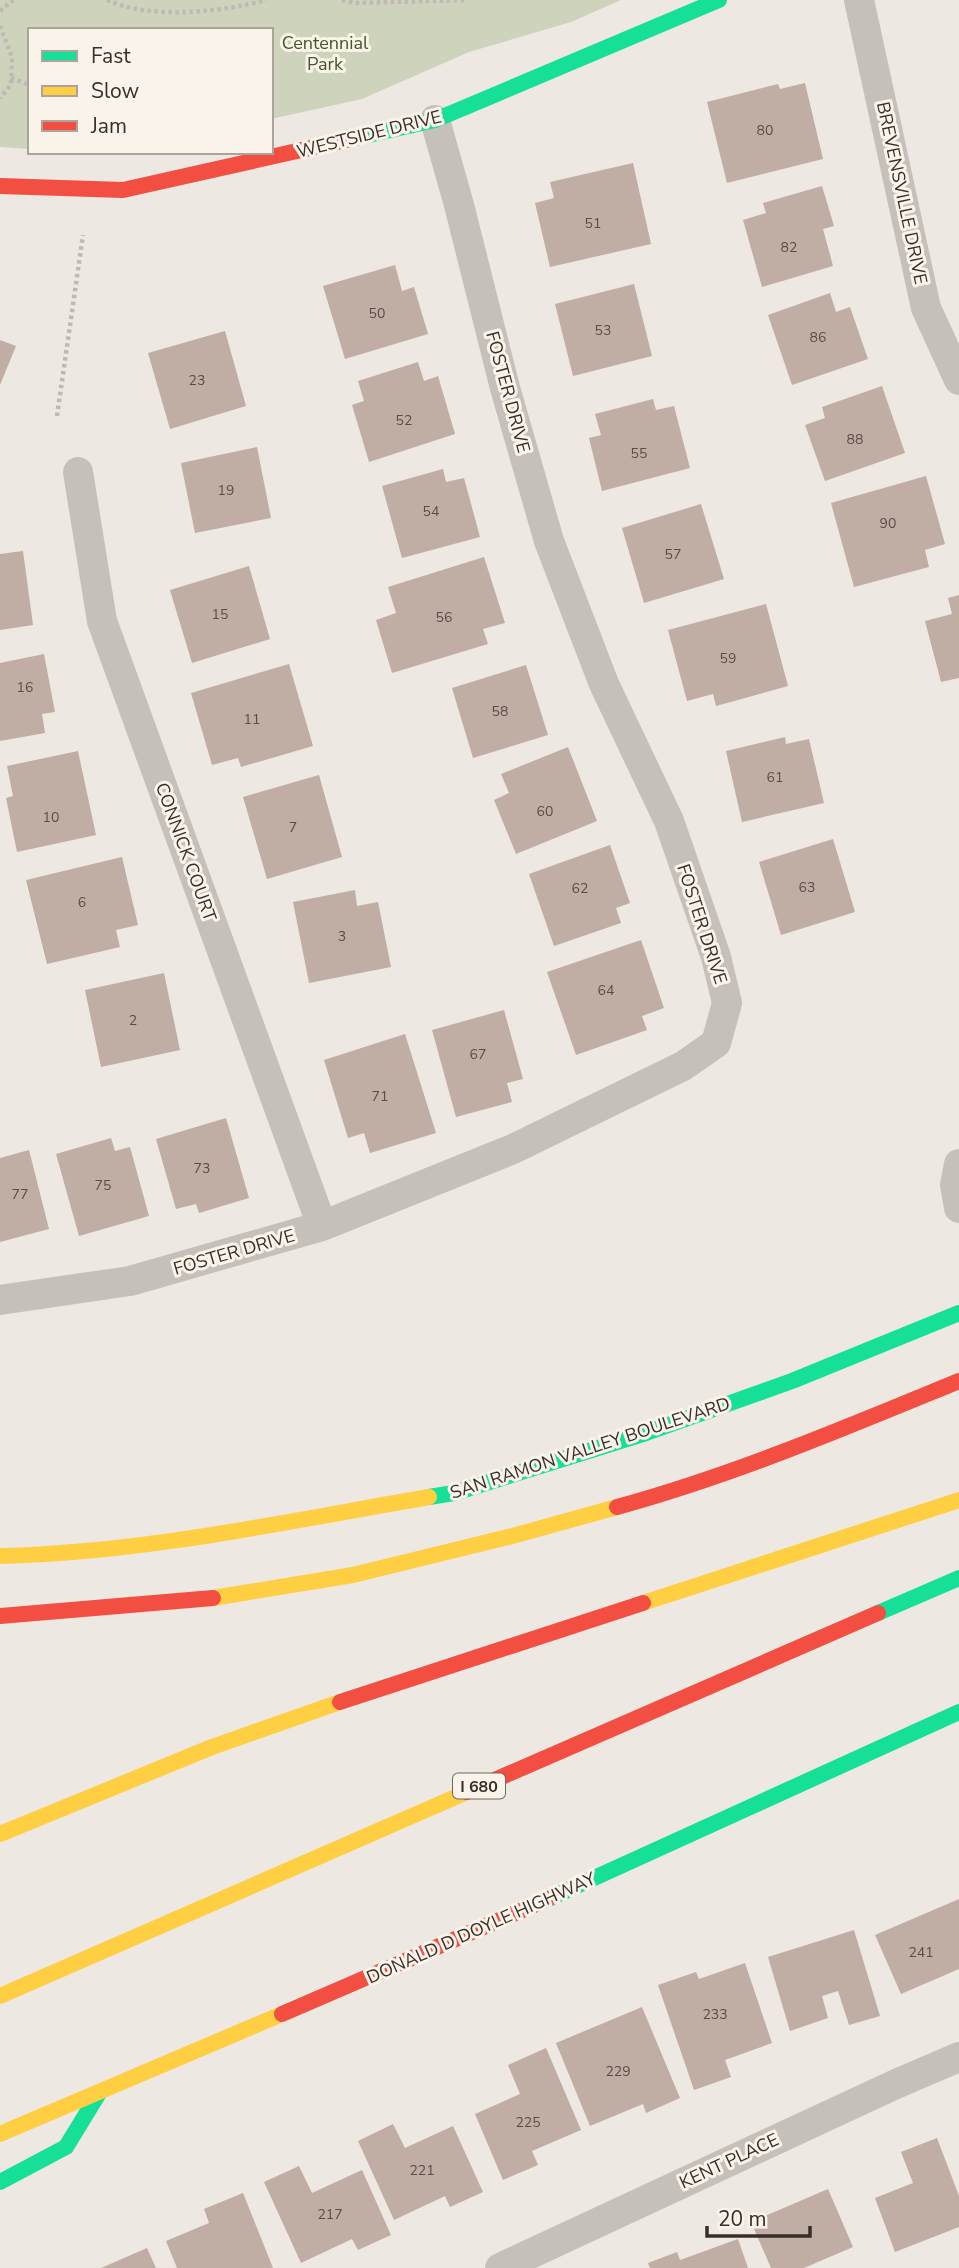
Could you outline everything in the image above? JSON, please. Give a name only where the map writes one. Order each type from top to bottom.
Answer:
[{"type":"main road","name":"WESTSIDE DRIVE","points":[[0,186],[123,190],[435,120],[719,0]]},
{"type":"main road","name":"SAN RAMON VALLEY BOULEVARD","points":[[0,1556],[46,1555],[192,1537],[454,1493],[646,1433],[768,1390],[959,1313]]},
{"type":"main road","points":[[0,1616],[200,1600],[353,1575],[502,1539],[664,1493],[814,1440],[959,1381]]},
{"type":"main road","points":[[0,1834],[212,1747],[335,1703],[959,1500]]},
{"type":"main road","name":"I 680","points":[[0,1996],[959,1578]]},
{"type":"main road","name":"DONALD D DOYLE HIGHWAY","points":[[0,2134],[524,1910],[959,1713]]},
{"type":"main road","points":[[0,2182],[66,2147],[99,2093]]},
{"type":"street","name":"BREVENSVILLE DRIVE","points":[[859,0],[926,307],[959,380]]},
{"type":"street","name":"FOSTER DRIVE","points":[[0,1300],[130,1282],[322,1226],[513,1149],[683,1066],[716,1043],[727,1003],[716,957],[669,821],[604,684],[550,541],[505,388],[435,120]]},
{"type":"street","name":"CONNICK COURT","points":[[78,472],[102,621],[322,1226]]},
{"type":"street","points":[[959,1164],[955,1185],[959,1208]]},
{"type":"street","name":"KENT PLACE","points":[[500,2268],[959,2057]]},
{"type":"path","points":[[0,11],[13,0]]},
{"type":"path","points":[[107,0],[115,4],[158,11],[195,12],[244,6],[266,0]]},
{"type":"path","points":[[342,0],[356,3],[467,0]]},
{"type":"path","points":[[0,26],[12,57],[11,85],[0,98]]},
{"type":"path","points":[[11,79],[28,84]]},
{"type":"path","points":[[57,416],[83,235]]},
{"type":"green space","name":"Centennial Park","points":[[0,0],[621,0],[571,22],[469,52],[362,99],[273,119],[273,28],[28,28],[28,149],[0,147]]},
{"type":"building","points":[[805,83],[823,159],[727,183],[707,102],[778,84],[780,89]]},
{"type":"building","points":[[633,163],[651,244],[550,267],[535,203],[554,198],[550,182]]},
{"type":"building","points":[[822,186],[834,226],[823,229],[833,266],[762,287],[743,220],[766,213],[763,203]]},
{"type":"building","points":[[395,265],[402,291],[414,287],[428,334],[345,359],[323,286]]},
{"type":"building","points":[[634,284],[652,356],[573,376],[555,304]]},
{"type":"building","points":[[830,293],[836,312],[850,307],[868,359],[792,385],[768,315]]},
{"type":"building","points":[[225,331],[246,406],[170,429],[148,353]]},
{"type":"building","points":[[0,340],[16,346],[0,385]]},
{"type":"building","points":[[418,362],[424,381],[438,376],[455,434],[369,462],[352,405],[364,401],[358,381]]},
{"type":"building","points":[[882,386],[905,453],[825,481],[805,425],[825,418],[822,407]]},
{"type":"building","points":[[653,399],[656,410],[674,406],[690,468],[602,491],[589,438],[601,435],[595,414]]},
{"type":"building","points":[[257,447],[271,518],[195,533],[181,463]]},
{"type":"building","points":[[443,469],[446,482],[464,478],[480,537],[402,558],[382,486]]},
{"type":"building","points":[[926,476],[945,544],[925,550],[929,567],[854,587],[831,503]]},
{"type":"building","points":[[701,504],[724,579],[644,603],[622,528]]},
{"type":"building","points":[[23,551],[33,625],[0,630],[0,554]]},
{"type":"building","points":[[484,557],[505,623],[483,629],[488,644],[392,673],[376,620],[396,613],[388,587]]},
{"type":"building","points":[[249,566],[270,639],[192,663],[170,590]]},
{"type":"building","points":[[959,595],[959,678],[941,682],[925,621],[952,614],[948,598]]},
{"type":"building","points":[[766,604],[788,686],[716,706],[713,694],[687,701],[668,630]]},
{"type":"building","points":[[44,654],[55,712],[42,714],[45,733],[0,741],[0,663]]},
{"type":"building","points":[[289,664],[313,746],[241,767],[238,758],[212,765],[191,693]]},
{"type":"building","points":[[526,665],[548,735],[473,758],[452,688]]},
{"type":"building","points":[[785,737],[786,744],[809,739],[824,803],[742,822],[726,751]]},
{"type":"building","points":[[568,747],[597,821],[516,854],[494,800],[509,793],[501,774]]},
{"type":"building","points":[[78,751],[96,835],[17,852],[6,798],[13,796],[7,766]]},
{"type":"building","points":[[319,775],[342,857],[267,879],[243,797]]},
{"type":"building","points":[[833,839],[855,912],[781,935],[759,862]]},
{"type":"building","points":[[610,845],[630,903],[616,908],[621,923],[554,946],[529,874]]},
{"type":"building","points":[[122,857],[138,925],[116,930],[120,947],[47,964],[26,880]]},
{"type":"building","points":[[355,890],[357,906],[378,902],[391,967],[309,983],[293,902]]},
{"type":"building","points":[[641,940],[664,1008],[642,1016],[647,1030],[576,1055],[547,972]]},
{"type":"building","points":[[164,973],[180,1050],[101,1067],[85,990]]},
{"type":"building","points":[[504,1010],[523,1079],[507,1083],[512,1102],[456,1117],[432,1030]]},
{"type":"building","points":[[405,1034],[436,1133],[370,1153],[364,1133],[348,1138],[324,1060]]},
{"type":"building","points":[[226,1118],[249,1198],[199,1213],[196,1204],[176,1209],[156,1139]]},
{"type":"building","points":[[111,1138],[115,1151],[130,1147],[149,1216],[79,1236],[56,1154]]},
{"type":"building","points":[[29,1150],[49,1229],[0,1242],[0,1158]]},
{"type":"building","points":[[959,1899],[959,1969],[901,1994],[875,1935]]},
{"type":"building","points":[[854,1930],[880,2016],[849,2025],[838,1991],[822,1996],[828,2018],[790,2031],[768,1957]]},
{"type":"building","points":[[745,1963],[772,2043],[725,2060],[731,2077],[694,2090],[658,1985],[696,1972],[699,1979]]},
{"type":"building","points":[[642,2007],[680,2098],[646,2113],[643,2104],[590,2126],[556,2043]]},
{"type":"building","points":[[546,2048],[581,2130],[532,2151],[538,2165],[503,2180],[475,2114],[520,2094],[508,2065]]},
{"type":"building","points":[[393,2124],[405,2148],[453,2126],[483,2192],[450,2207],[445,2196],[394,2220],[358,2141]]},
{"type":"building","points":[[937,2138],[959,2196],[959,2227],[895,2252],[875,2198],[913,2183],[901,2152]]},
{"type":"building","points":[[299,2166],[312,2193],[362,2170],[391,2235],[358,2250],[352,2239],[301,2263],[264,2182]]},
{"type":"building","points":[[828,2189],[853,2247],[804,2268],[771,2268],[751,2222]]},
{"type":"building","points":[[243,2193],[273,2268],[177,2268],[166,2241],[209,2223],[204,2209]]},
{"type":"building","points":[[738,2239],[748,2268],[650,2268],[648,2263],[677,2252],[680,2260]]},
{"type":"building","points":[[147,2248],[156,2268],[101,2268]]},
{"type":"traffic: fast","points":[[355,138],[435,120],[719,0]]},
{"type":"traffic: fast","points":[[429,1497],[454,1493],[646,1433],[792,1381],[959,1313]]},
{"type":"traffic: fast","points":[[878,1613],[959,1578]]},
{"type":"traffic: fast","points":[[548,1899],[959,1712]]},
{"type":"traffic: fast","points":[[0,2182],[66,2147],[99,2093]]},
{"type":"traffic: slow","points":[[0,1556],[53,1554],[161,1542],[429,1497]]},
{"type":"traffic: slow","points":[[643,1603],[959,1500]]},
{"type":"traffic: slow","points":[[213,1598],[353,1575],[617,1507]]},
{"type":"traffic: slow","points":[[0,1834],[212,1747],[340,1702]]},
{"type":"traffic: slow","points":[[0,1996],[467,1792]]},
{"type":"traffic: slow","points":[[0,2134],[282,2014]]},
{"type":"traffic: jam","points":[[0,186],[123,190],[355,138]]},
{"type":"traffic: jam","points":[[617,1507],[747,1465],[959,1381]]},
{"type":"traffic: jam","points":[[0,1616],[213,1598]]},
{"type":"traffic: jam","points":[[340,1702],[643,1603]]},
{"type":"traffic: jam","points":[[467,1792],[878,1613]]},
{"type":"traffic: jam","points":[[282,2014],[548,1899]]}]
